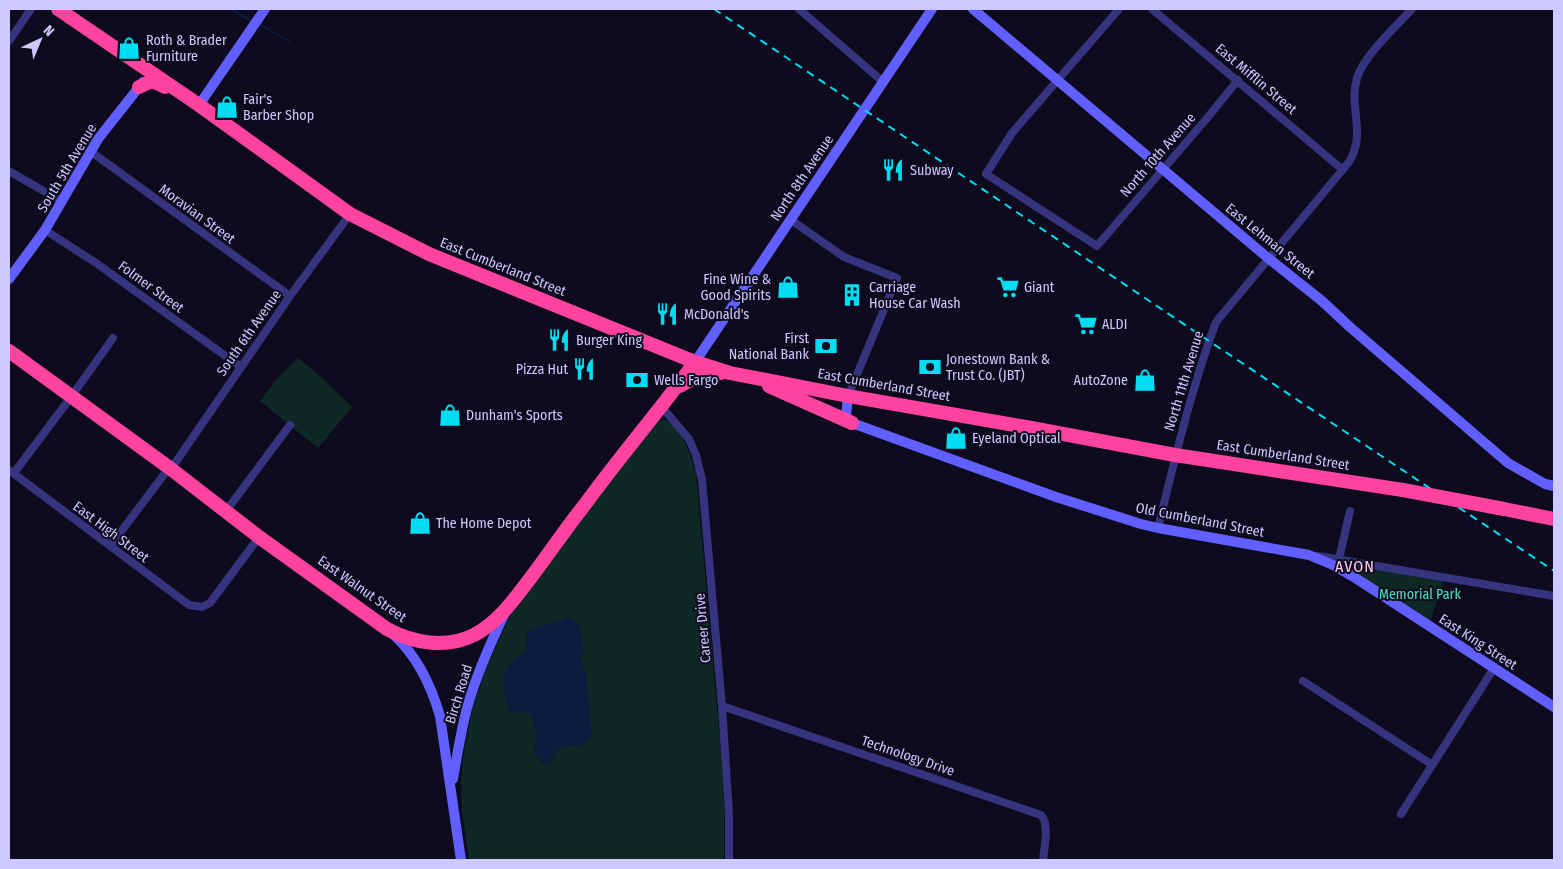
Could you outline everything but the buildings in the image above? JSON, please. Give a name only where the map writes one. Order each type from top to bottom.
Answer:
[{"type":"highway","name":"East Cumberland Street","points":[[58,9],[199,105],[350,214],[429,254],[694,362],[745,376],[848,396],[1175,455],[1403,490],[1554,518]]},
{"type":"highway","points":[[138,87],[147,82],[157,82],[190,105],[199,105]]},
{"type":"highway","name":"East Walnut Street","points":[[9,351],[387,629],[418,642],[437,643],[473,635],[488,627],[506,611],[586,502],[672,393],[694,362]]},
{"type":"highway","points":[[672,393],[693,378],[708,374],[730,372]]},
{"type":"highway","points":[[745,376],[852,422]]},
{"type":"street","points":[[9,41],[31,9]]},
{"type":"street","points":[[199,105],[265,9]]},
{"type":"street","points":[[800,9],[882,81]]},
{"type":"street","name":"North 8th Avenue","points":[[694,362],[932,9]]},
{"type":"street","name":"East Lehman Street","points":[[973,9],[1268,258],[1322,300],[1351,328],[1508,463],[1545,484],[1554,486]]},
{"type":"street","points":[[1057,80],[1119,9]]},
{"type":"street","name":"East Mifflin Street","points":[[1152,9],[1343,170]]},
{"type":"street","name":"North 11th Avenue","points":[[1158,528],[1175,455],[1205,352],[1216,322],[1343,170],[1355,152],[1358,135],[1354,95],[1357,78],[1364,63],[1412,9]]},
{"type":"street","name":"South 5th Avenue","points":[[9,279],[45,230],[90,151],[138,87],[151,73]]},
{"type":"street","name":"North 10th Avenue","points":[[1057,80],[1012,133],[986,174],[1096,246],[1238,80]]},
{"type":"street","name":"Moravian Street","points":[[90,151],[128,181],[290,296]]},
{"type":"street","points":[[9,171],[61,202]]},
{"type":"street","name":"South 6th Avenue","points":[[110,546],[170,468],[290,296],[350,214]]},
{"type":"street","points":[[791,220],[844,257],[897,278],[848,396],[846,416],[852,422]]},
{"type":"street","name":"Folmer Street","points":[[45,230],[96,263],[241,367]]},
{"type":"street","points":[[11,471],[71,397],[113,338]]},
{"type":"street","name":"Career Drive","points":[[661,406],[689,439],[696,455],[702,480],[722,706],[729,814],[729,860]]},
{"type":"street","name":"Old Cumberland Street","points":[[852,422],[1056,497],[1158,528],[1554,596]]},
{"type":"street","points":[[226,512],[290,425]]},
{"type":"street","name":"East High Street","points":[[11,471],[189,605],[202,607],[210,603],[260,537]]},
{"type":"street","points":[[1339,559],[1350,512]]},
{"type":"street","name":"East King Street","points":[[1309,554],[1357,579],[1554,707]]},
{"type":"street","name":"Birch Road","points":[[451,790],[459,742],[468,706],[483,662],[506,611]]},
{"type":"street","name":"Birch Road","points":[[387,629],[406,646],[425,675],[434,694],[440,716],[461,860]]},
{"type":"street","points":[[1401,814],[1494,668]]},
{"type":"street","points":[[1303,682],[1432,764]]},
{"type":"street","name":"Technology Drive","points":[[722,706],[1041,815],[1046,824],[1042,860]]},
{"type":"green space","points":[[298,358],[352,407],[318,448],[260,401],[275,381]]},
{"type":"green space","points":[[666,420],[678,430],[682,437],[689,451],[696,474],[720,741],[724,807],[724,860],[469,860],[462,811],[461,779],[463,758],[472,709],[488,663],[513,610],[628,454],[658,421]]},
{"type":"green space","name":"Memorial Park","points":[[1341,563],[1443,581],[1430,622]]},
{"type":"water","points":[[565,616],[579,624],[584,652],[580,656],[586,677],[592,735],[582,747],[571,746],[558,750],[550,764],[545,765],[535,753],[536,728],[528,713],[509,713],[503,680],[507,668],[526,651],[529,630],[562,620]]},
{"type":"waterway","points":[[230,9],[252,21]]},
{"type":"waterway","points":[[259,24],[289,41]]},
{"type":"railway","points":[[714,9],[1554,571]]},
{"type":"place","name":"Roth & Brader Furniture","points":[[129,48]]},
{"type":"place","name":"Fair's Barber Shop","points":[[227,107]]},
{"type":"place","name":"Subway","points":[[893,170]]},
{"type":"place","name":"Fine Wine & Good Spirits","points":[[788,287]]},
{"type":"place","name":"Giant","points":[[1008,287]]},
{"type":"place","name":"Carriage House Car Wash","points":[[852,295]]},
{"type":"place","name":"McDonald's","points":[[667,314]]},
{"type":"place","name":"ALDI","points":[[1086,324]]},
{"type":"place","name":"Burger King","points":[[559,340]]},
{"type":"place","name":"First National Bank","points":[[826,346]]},
{"type":"place","name":"Jonestown Bank & Trust Co. (JBT)","points":[[930,367]]},
{"type":"place","name":"Pizza Hut","points":[[584,369]]},
{"type":"place","name":"Wells Fargo","points":[[637,380]]},
{"type":"place","name":"AutoZone","points":[[1145,380]]},
{"type":"place","name":"Dunham's Sports","points":[[450,415]]},
{"type":"place","name":"Eyeland Optical","points":[[956,438]]},
{"type":"place","name":"The Home Depot","points":[[420,523]]},
{"type":"district","name":"AVON","points":[[1355,566]]}]
